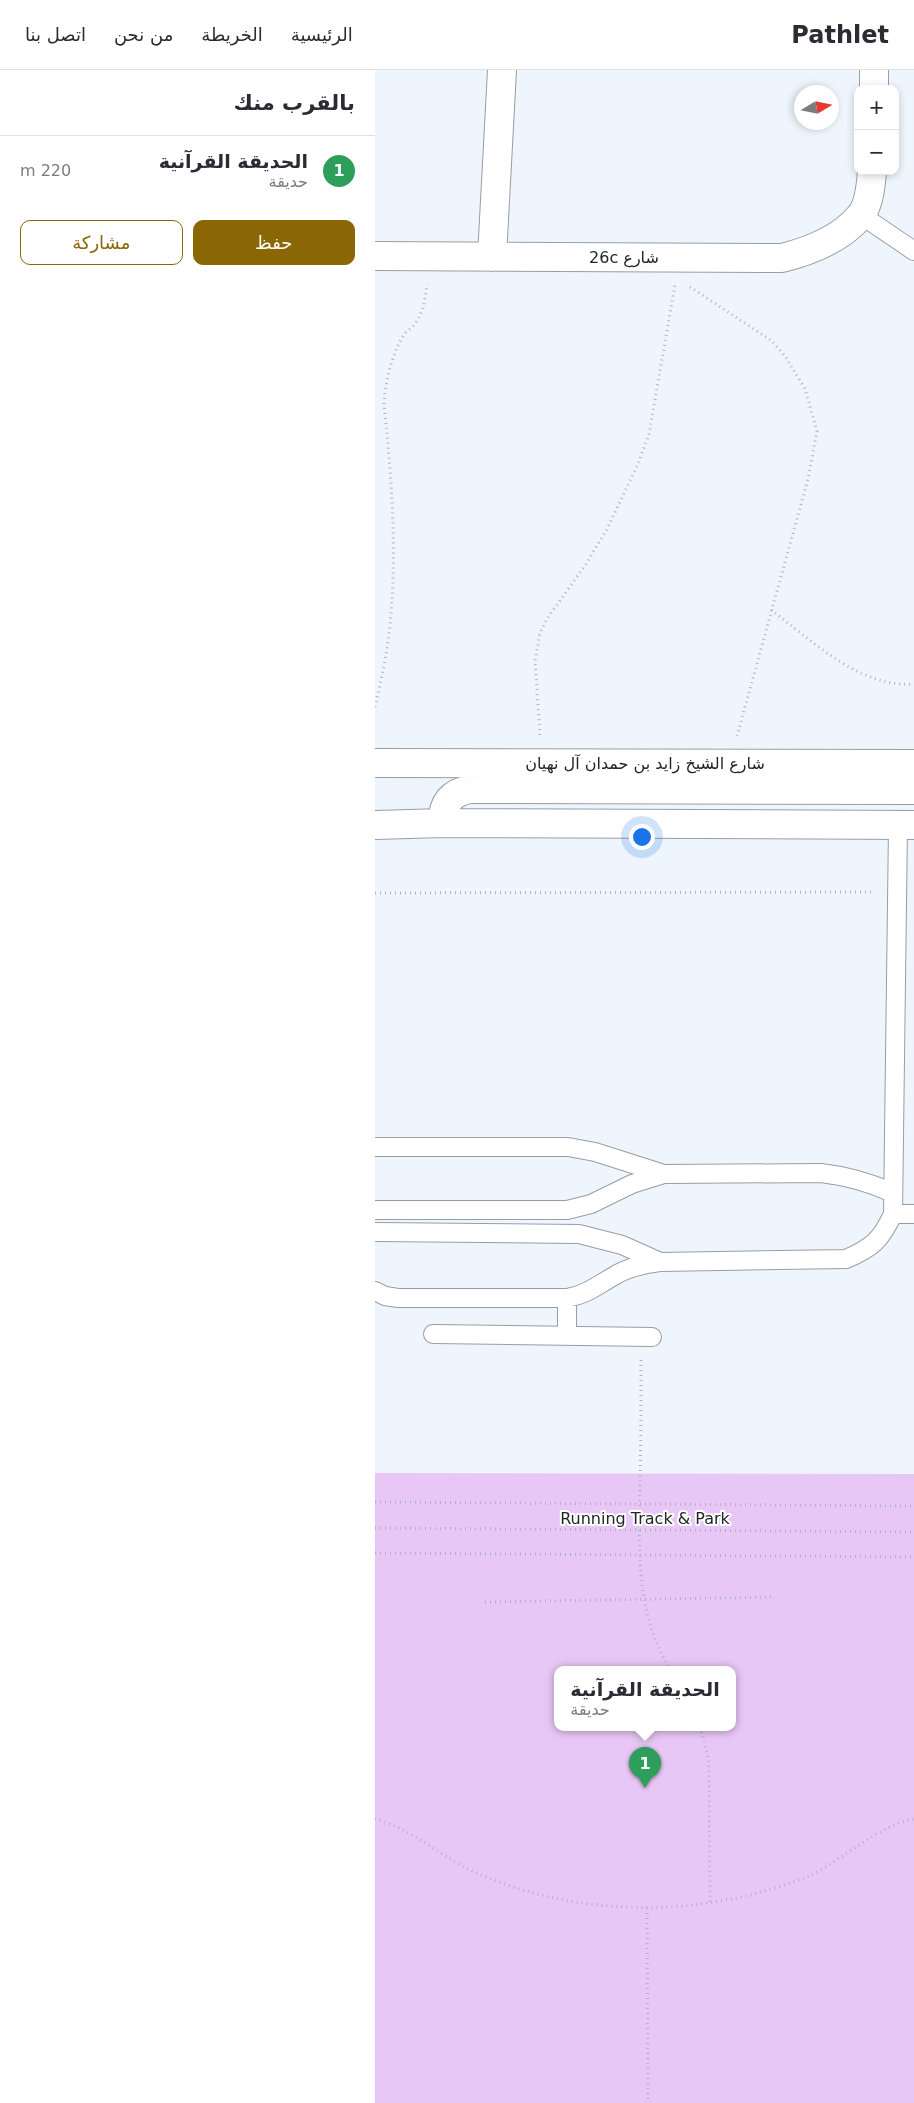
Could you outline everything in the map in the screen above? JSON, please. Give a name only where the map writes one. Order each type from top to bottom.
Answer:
[{"type":"main road","points":[[492,257],[502,70]]},
{"type":"main road","points":[[874,70],[874,85]]},
{"type":"main road","points":[[861,215],[872,175]]},
{"type":"main road","name":"26c شارع","points":[[375,256],[492,257],[678,268],[782,258],[804,252],[825,243],[861,215]]},
{"type":"main road","name":"شارع الشيخ زايد بن حمدان آل نهيان","points":[[375,763],[914,764]]},
{"type":"main road","points":[[443,823],[443,813],[446,804],[452,796],[461,791],[471,789],[914,790]]},
{"type":"main road","points":[[375,825],[443,823],[906,825]]},
{"type":"lane","points":[[861,215],[914,251]]},
{"type":"lane","points":[[375,1291],[385,1296],[398,1298],[567,1298],[590,1292],[613,1276],[628,1269],[660,1262],[846,1260],[867,1251],[883,1234],[893,1214],[897,892],[906,825]]},
{"type":"lane","points":[[375,1147],[568,1147],[595,1152],[664,1174],[837,1175],[870,1182],[893,1193]]},
{"type":"lane","points":[[375,1210],[567,1210],[585,1206],[632,1184],[664,1174]]},
{"type":"lane","points":[[893,1214],[914,1214]]},
{"type":"lane","points":[[375,1232],[579,1234],[621,1245],[660,1262]]},
{"type":"lane","points":[[567,1298],[567,1336]]},
{"type":"lane","points":[[433,1334],[647,1337]]},
{"type":"path","points":[[375,707],[385,664],[391,614],[393,574],[392,517],[384,403],[385,390],[394,355],[404,334],[419,319],[423,310],[429,256]]},
{"type":"path","points":[[543,763],[535,674],[538,641],[547,619],[586,564],[607,529],[638,464],[649,434],[678,268],[772,342],[797,372],[805,389],[817,431],[808,479],[730,764]]},
{"type":"path","points":[[771,610],[840,661],[861,673],[883,682],[900,685],[914,684]]},
{"type":"path","points":[[375,893],[897,892]]},
{"type":"path","points":[[647,1337],[639,1531],[640,1556],[643,1599],[650,1626],[668,1666]]},
{"type":"path","points":[[375,1502],[914,1506]]},
{"type":"path","name":"Running Track & Park","points":[[375,1528],[914,1532]]},
{"type":"path","points":[[375,1553],[914,1557]]},
{"type":"path","points":[[485,1602],[773,1597]]},
{"type":"path","points":[[701,1731],[710,1771],[710,1903]]},
{"type":"path","points":[[375,1819],[390,1823],[469,1869],[526,1891],[586,1904],[647,1908],[710,1903],[758,1893],[810,1875],[887,1829],[914,1819]]},
{"type":"path","points":[[647,1908],[649,2103]]},
{"type":"shaded area","points":[[375,1473],[914,1474],[914,2103],[375,2103]]},
{"type":"place","name":"الحديقة القرآنية","points":[[645,1788]]}]
